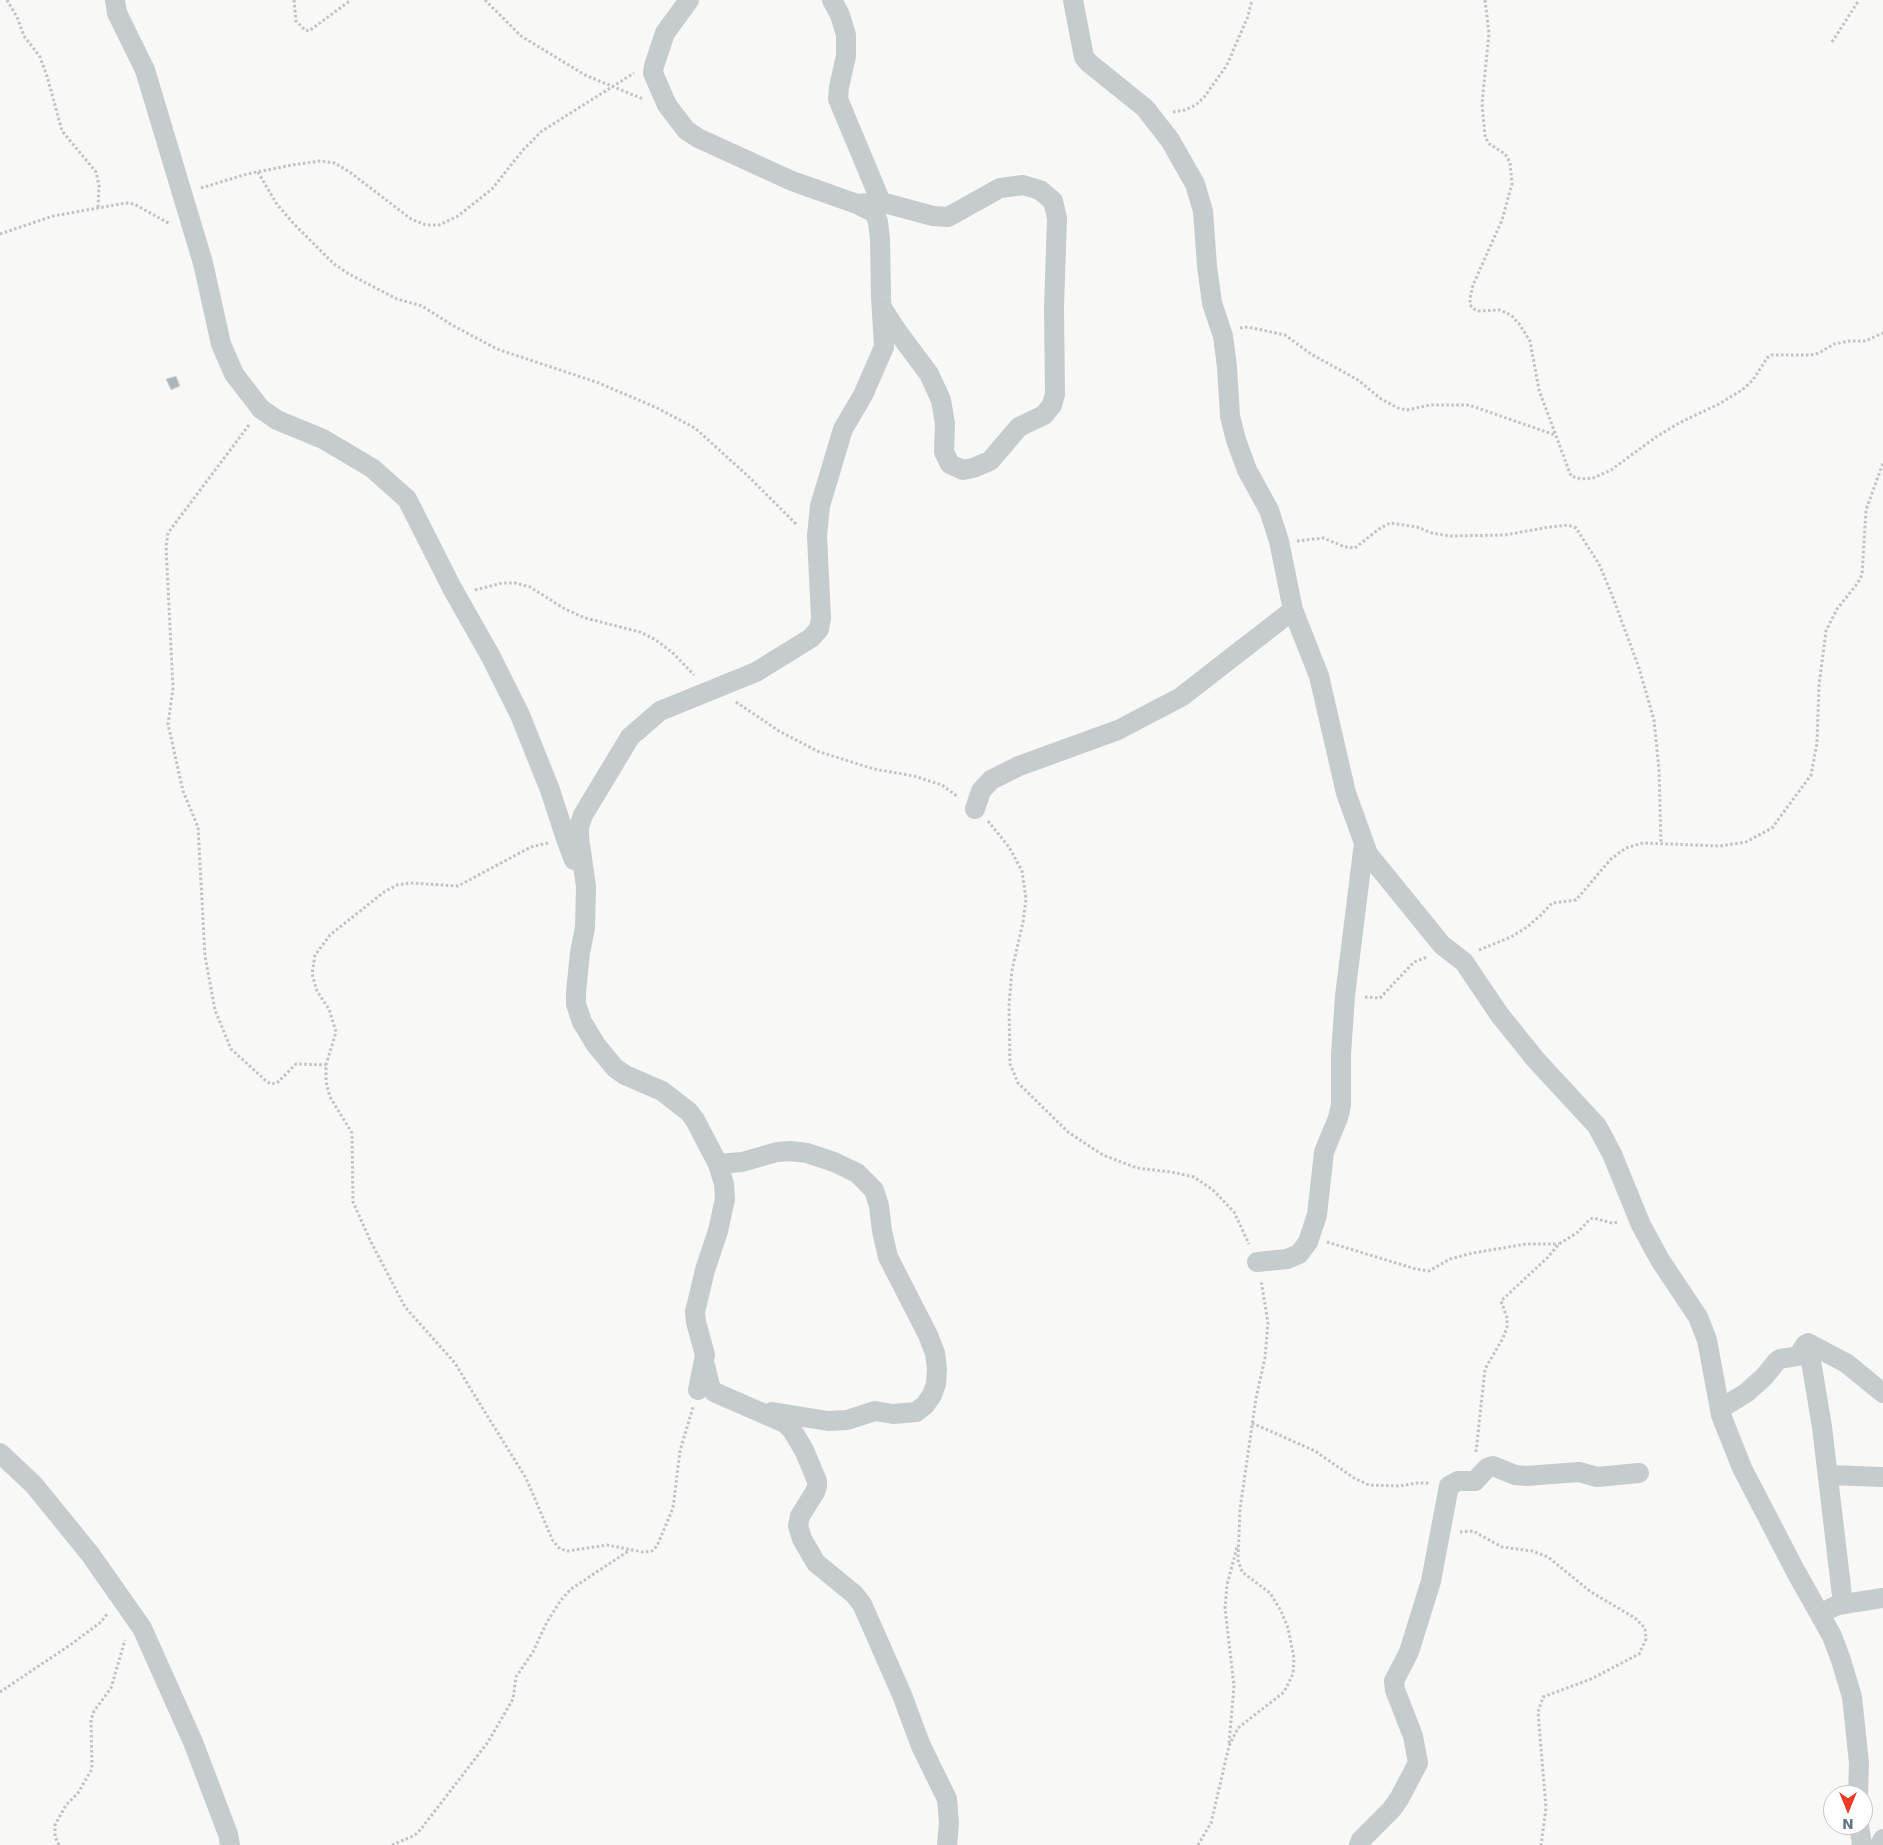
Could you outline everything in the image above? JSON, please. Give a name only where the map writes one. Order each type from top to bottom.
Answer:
[{"type":"street","points":[[115,0],[117,13],[144,70],[197,242],[221,344],[234,374],[261,409],[277,420],[323,438],[372,468],[407,499],[520,715],[586,887]]},
{"type":"street","points":[[689,0],[665,33],[654,66],[653,73],[667,105],[686,130],[716,147],[792,181],[857,204],[874,213],[878,222],[884,347],[863,395],[843,429],[820,506],[817,545],[821,618],[819,629],[811,638],[776,661],[733,682],[660,711],[630,737],[583,815],[579,827],[586,887],[585,927],[576,992],[576,1004],[582,1022],[596,1045],[615,1068],[624,1075],[662,1091],[689,1112],[718,1164],[724,1184],[725,1199],[718,1231],[705,1270],[695,1312],[705,1355],[698,1390]]},
{"type":"street","points":[[832,0],[840,14],[846,35],[846,56],[838,99],[880,202]]},
{"type":"street","points":[[1073,0],[1077,29],[1084,57],[1145,108],[1170,140],[1196,184],[1203,211],[1212,303],[1223,336],[1230,416],[1236,440],[1247,470],[1269,510],[1280,547],[1293,610],[1319,676],[1346,793],[1368,854],[1442,945],[1458,957],[1512,1032],[1597,1126],[1616,1162],[1632,1206],[1660,1260],[1698,1317],[1707,1340],[1720,1409],[1742,1468],[1796,1572],[1832,1636],[1841,1660],[1852,1697],[1859,1763],[1858,1785]]},
{"type":"street","points":[[857,204],[880,202],[942,218],[948,217],[1000,188],[1022,185],[1040,190],[1053,201],[1057,218],[1054,308],[1055,394],[1052,405],[1044,414],[1019,427],[990,461],[962,470],[950,464],[944,452],[945,424],[941,400],[929,374],[897,331],[882,307]]},
{"type":"street","points":[[975,809],[981,791],[991,780],[1019,766],[1118,730],[1181,697],[1293,610]]},
{"type":"street","points":[[1257,1262],[1288,1259],[1299,1254],[1310,1236],[1317,1214],[1324,1152],[1338,1118],[1341,1105],[1341,1054],[1345,996],[1356,893],[1364,843]]},
{"type":"street","points":[[718,1164],[742,1162],[777,1152],[790,1151],[807,1153],[834,1162],[857,1174],[874,1190],[879,1206],[888,1257],[928,1335],[938,1368],[936,1384],[932,1394],[925,1406],[916,1412],[893,1414],[879,1411],[847,1420],[828,1421],[757,1410]]},
{"type":"street","points":[[1720,1409],[1746,1393],[1764,1377],[1777,1361],[1798,1356],[1804,1345],[1808,1343]]},
{"type":"street","points":[[1808,1343],[1846,1363],[1883,1393]]},
{"type":"street","points":[[1808,1343],[1828,1475],[1843,1604]]},
{"type":"street","points":[[704,1363],[710,1386],[714,1392],[786,1423],[804,1450],[817,1481],[817,1486],[800,1516],[798,1526],[802,1539],[816,1563],[854,1594],[862,1604],[902,1695],[921,1746],[947,1799],[949,1823],[947,1845]]},
{"type":"street","points":[[0,1453],[34,1485],[90,1554],[137,1622],[168,1684],[193,1742],[225,1825],[230,1845]]},
{"type":"street","points":[[1359,1845],[1361,1840],[1395,1804],[1418,1763],[1413,1736],[1395,1690],[1394,1681],[1409,1652],[1431,1581],[1449,1486],[1458,1481],[1476,1480],[1487,1468],[1493,1466],[1515,1475],[1526,1476],[1579,1472],[1597,1477],[1639,1472]]},
{"type":"street","points":[[1828,1475],[1883,1477]]},
{"type":"street","points":[[1824,1621],[1827,1612],[1831,1608],[1843,1604],[1883,1598]]},
{"type":"street","points":[[1881,1845],[1883,1839]]},
{"type":"path","points":[[7,0],[17,17],[24,36],[40,57],[62,130],[96,172],[99,185],[98,208]]},
{"type":"path","points":[[294,0],[296,21],[308,31],[351,0]]},
{"type":"path","points":[[485,0],[521,36],[585,75],[615,86],[673,113]]},
{"type":"path","points":[[1145,108],[1174,112],[1196,104],[1205,96],[1227,65],[1248,16],[1252,0]]},
{"type":"path","points":[[1485,0],[1489,33],[1482,104],[1485,135],[1488,143],[1505,154],[1510,162],[1512,184],[1502,220],[1473,284],[1470,305],[1474,309],[1500,310],[1511,315],[1530,341],[1539,390],[1571,476],[1581,479],[1594,478],[1611,470],[1636,450],[1679,423],[1731,398],[1753,380],[1771,355],[1819,353],[1834,344],[1849,341],[1865,341],[1883,333]]},
{"type":"path","points":[[1832,42],[1859,0]]},
{"type":"path","points":[[183,194],[258,172],[320,161],[335,163],[351,173],[411,219],[426,225],[439,225],[458,216],[492,189],[523,150],[542,130],[615,86]]},
{"type":"path","points":[[258,172],[276,203],[334,264],[397,299],[422,306],[452,325],[497,349],[599,383],[658,408],[694,428],[749,477],[817,545]]},
{"type":"path","points":[[0,234],[53,216],[126,203],[134,204],[172,225],[197,242]]},
{"type":"path","points":[[1223,336],[1240,328],[1248,327],[1277,332],[1285,335],[1311,354],[1358,380],[1381,399],[1398,408],[1406,410],[1430,405],[1469,405],[1555,435]]},
{"type":"path","points":[[261,409],[168,533],[166,546],[173,688],[168,724],[183,791],[198,826],[205,956],[215,1010],[231,1049],[265,1080],[272,1084],[277,1083],[296,1064],[326,1065]]},
{"type":"path","points":[[1345,996],[1380,998],[1414,962],[1458,957],[1511,937],[1527,928],[1552,903],[1576,900],[1611,859],[1626,848],[1643,843],[1720,846],[1746,842],[1772,828],[1811,774],[1817,743],[1819,685],[1826,632],[1838,609],[1862,575],[1866,510],[1883,463]]},
{"type":"path","points":[[1280,547],[1316,538],[1327,539],[1345,547],[1355,548],[1379,529],[1390,523],[1417,527],[1432,533],[1449,536],[1505,535],[1548,527],[1568,525],[1574,527],[1599,564],[1612,594],[1639,668],[1654,720],[1659,770],[1661,843]]},
{"type":"path","points":[[451,586],[474,590],[502,583],[516,583],[530,587],[564,609],[585,618],[640,632],[656,640],[674,654],[709,690],[736,702],[779,731],[817,751],[874,769],[914,776],[942,786],[975,809],[995,828],[1009,847],[1022,871],[1026,899],[1023,922],[1012,970],[1009,1006],[1010,1064],[1018,1083],[1068,1132],[1103,1155],[1137,1168],[1172,1172],[1194,1177],[1213,1190],[1234,1212],[1257,1262],[1268,1323],[1266,1358],[1252,1423],[1240,1510],[1238,1560],[1242,1572],[1270,1593],[1281,1612],[1288,1628],[1294,1658],[1293,1674],[1284,1692],[1238,1728],[1229,1746]]},
{"type":"path","points":[[566,839],[531,847],[458,886],[410,883],[397,885],[384,892],[330,935],[315,955],[312,974],[317,991],[330,1009],[336,1032],[326,1065],[326,1082],[330,1097],[352,1134],[354,1202],[370,1240],[405,1307],[455,1363],[526,1478],[556,1545],[560,1549],[568,1550],[607,1545],[643,1552],[652,1550],[657,1546],[673,1508],[680,1451],[698,1390]]},
{"type":"path","points":[[1476,1480],[1476,1454],[1485,1368],[1507,1328],[1507,1318],[1501,1302],[1559,1244],[1578,1232],[1592,1218],[1612,1224],[1618,1223],[1632,1206]]},
{"type":"path","points":[[1310,1236],[1416,1269],[1429,1271],[1450,1259],[1473,1253],[1526,1244],[1559,1244]]},
{"type":"path","points":[[1252,1423],[1315,1451],[1354,1478],[1369,1485],[1400,1486],[1417,1483],[1449,1486]]},
{"type":"path","points":[[1436,1554],[1450,1536],[1464,1531],[1473,1531],[1502,1547],[1532,1551],[1548,1557],[1591,1592],[1635,1618],[1645,1628],[1646,1639],[1639,1654],[1592,1679],[1543,1697],[1538,1712],[1546,1808],[1541,1845]]},
{"type":"path","points":[[1198,1845],[1211,1823],[1229,1746],[1234,1686],[1225,1608],[1227,1586],[1239,1540]]},
{"type":"path","points":[[392,1845],[421,1829],[488,1742],[513,1699],[516,1677],[533,1652],[547,1622],[561,1600],[571,1588],[630,1549]]},
{"type":"path","points":[[0,1692],[101,1622],[120,1599]]},
{"type":"path","points":[[58,1845],[55,1837],[55,1825],[58,1818],[78,1793],[92,1769],[91,1720],[98,1707],[108,1695],[125,1641],[137,1622]]},
{"type":"building","points":[[176,376],[180,386],[171,390],[166,379]]}]
